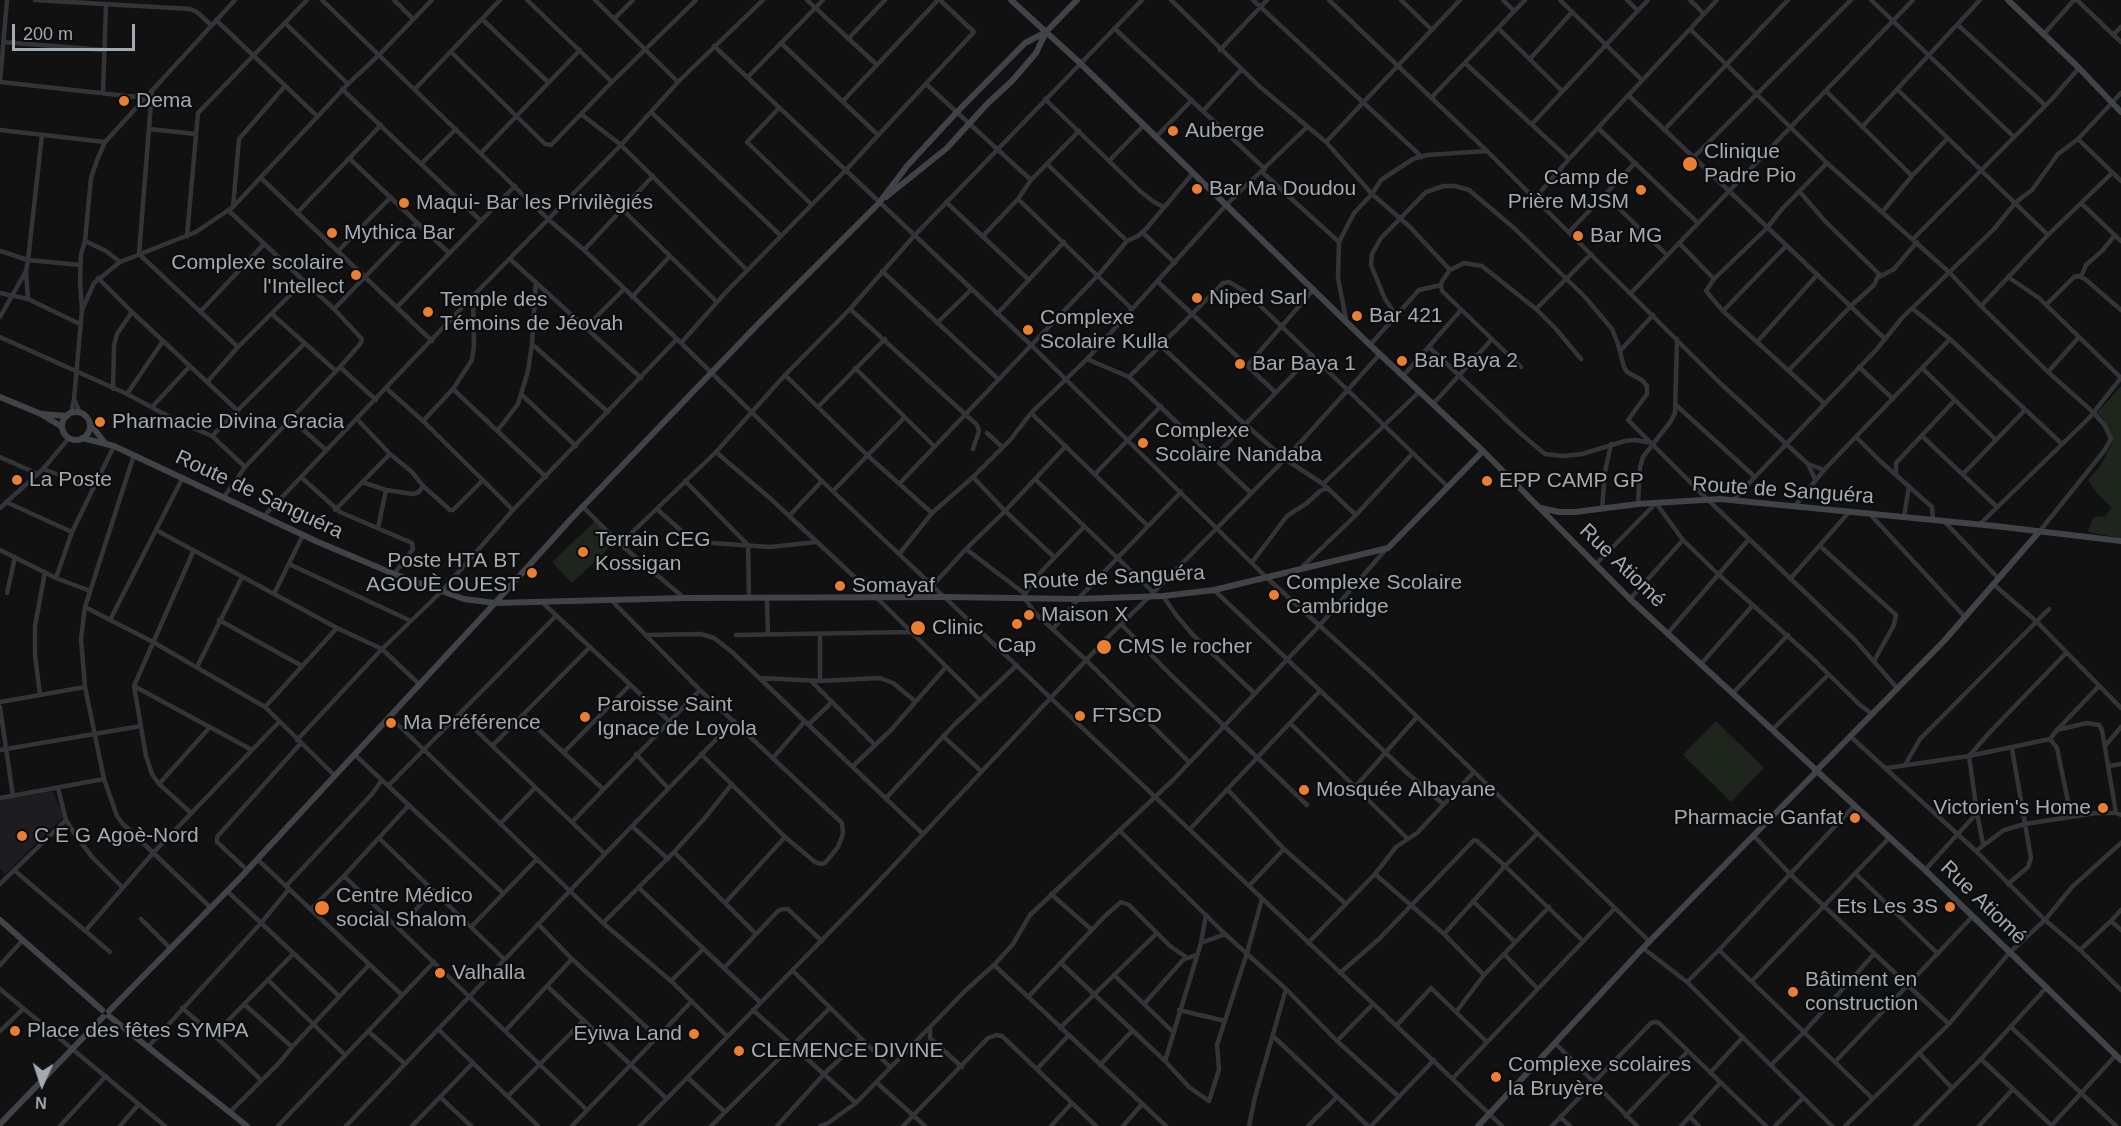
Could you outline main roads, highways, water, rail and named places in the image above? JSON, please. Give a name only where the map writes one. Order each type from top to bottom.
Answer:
[{"type":"place","name":"Dema","points":[[124,101]]},
{"type":"place","name":"Auberge","points":[[1173,131]]},
{"type":"place","name":"Clinique Padre Pio","points":[[1690,164]]},
{"type":"place","name":"Bar Ma Doudou","points":[[1197,189]]},
{"type":"place","name":"Camp de Prière MJSM","points":[[1641,190]]},
{"type":"place","name":"Maqui- Bar les Privilègiés","points":[[404,203]]},
{"type":"place","name":"Mythica Bar","points":[[332,233]]},
{"type":"place","name":"Bar MG","points":[[1578,236]]},
{"type":"place","name":"Complexe scolaire l'Intellect","points":[[356,275]]},
{"type":"place","name":"Niped Sarl","points":[[1197,298]]},
{"type":"place","name":"Temple des Témoins de Jéovah","points":[[428,312]]},
{"type":"place","name":"Bar 421","points":[[1357,316]]},
{"type":"place","name":"Complexe Scolaire Kulla","points":[[1028,330]]},
{"type":"place","name":"Bar Baya 2","points":[[1402,361]]},
{"type":"place","name":"Bar Baya 1","points":[[1240,364]]},
{"type":"place","name":"Pharmacie Divina Gracia","points":[[100,422]]},
{"type":"place","name":"Complexe Scolaire Nandaba","points":[[1143,443]]},
{"type":"place","name":"La Poste","points":[[17,480]]},
{"type":"place","name":"EPP CAMP GP","points":[[1487,481]]},
{"type":"place","name":"Terrain CEG Kossigan","points":[[583,552]]},
{"type":"place","name":"Poste HTA BT AGOUÈ OUEST","points":[[532,573]]},
{"type":"place","name":"Somayaf","points":[[840,586]]},
{"type":"place","name":"Complexe Scolaire Cambridge","points":[[1274,595]]},
{"type":"place","name":"Maison X","points":[[1029,615]]},
{"type":"place","name":"Cap","points":[[1017,624]]},
{"type":"place","name":"Clinic","points":[[918,628]]},
{"type":"place","name":"CMS le rocher","points":[[1104,647]]},
{"type":"place","name":"FTSCD","points":[[1080,716]]},
{"type":"place","name":"Paroisse Saint Ignace de Loyola","points":[[585,717]]},
{"type":"place","name":"Ma Préférence","points":[[391,723]]},
{"type":"place","name":"Mosquée Albayane","points":[[1304,790]]},
{"type":"place","name":"Victorien's Home","points":[[2103,808]]},
{"type":"place","name":"Pharmacie Ganfat","points":[[1855,818]]},
{"type":"place","name":"C E G Agoè-Nord","points":[[22,836]]},
{"type":"place","name":"Ets Les 3S","points":[[1950,907]]},
{"type":"place","name":"Centre Médico social Shalom","points":[[322,908]]},
{"type":"place","name":"Valhalla","points":[[440,973]]},
{"type":"place","name":"Bâtiment en construction","points":[[1793,992]]},
{"type":"place","name":"Place des fêtes SYMPA","points":[[15,1031]]},
{"type":"place","name":"Eyiwa Land","points":[[694,1034]]},
{"type":"place","name":"CLEMENCE DIVINE","points":[[739,1051]]},
{"type":"place","name":"Complexe scolaires la Bruyère","points":[[1496,1077]]}]
